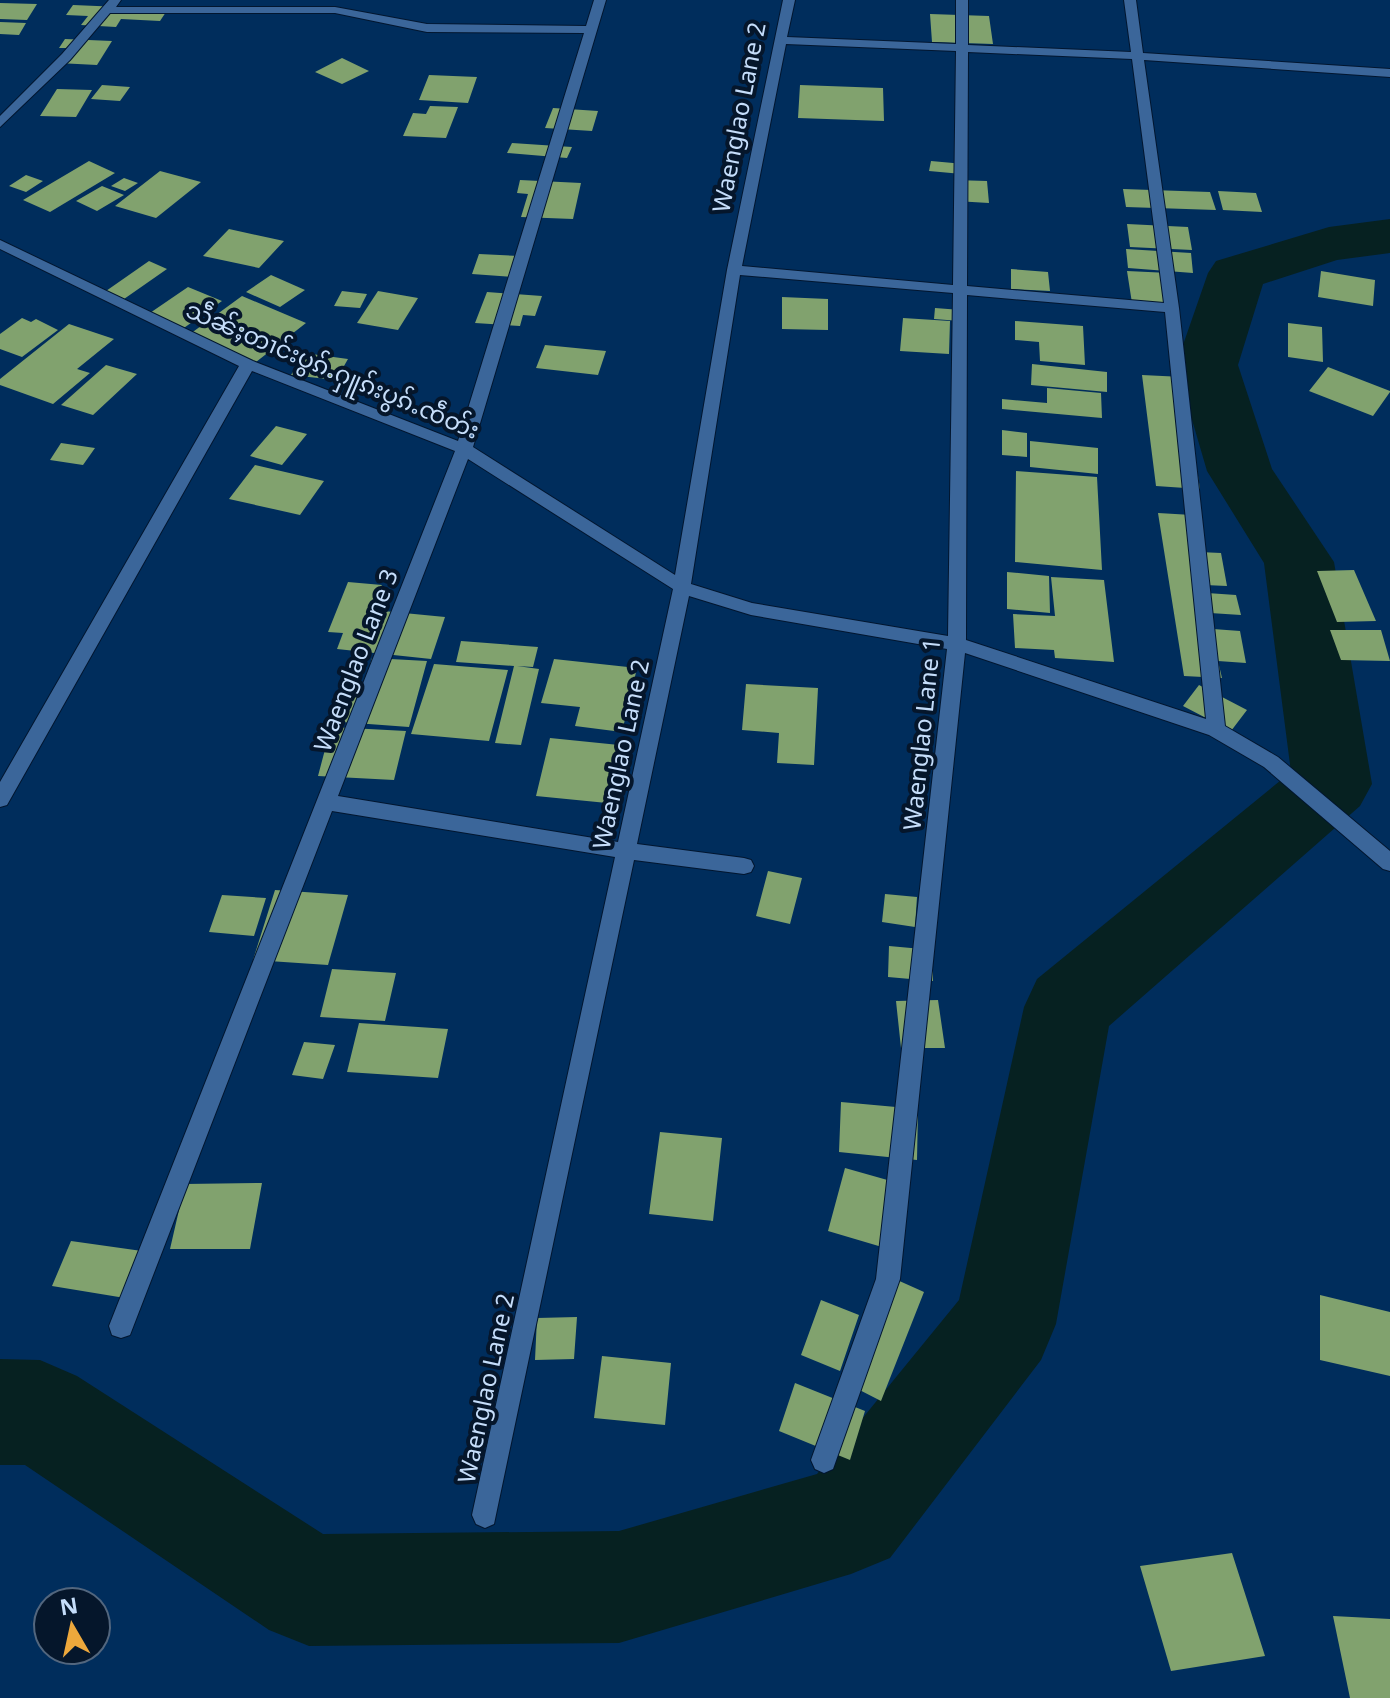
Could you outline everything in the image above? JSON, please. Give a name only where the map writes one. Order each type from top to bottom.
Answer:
[{"type":"street","name":"Waenglao Lane 3","points":[[121,1326],[464,449],[600,0]]},
{"type":"street","name":"Waenglao Lane 2","points":[[485,1515],[682,587],[734,270],[789,0]]},
{"type":"street","name":"Waenglao Lane 1","points":[[824,1460],[888,1279],[957,644],[962,0]]},
{"type":"street","points":[[1130,0],[1172,308],[1216,730]]},
{"type":"street","points":[[0,123],[111,5],[335,10],[427,28],[590,30]]},
{"type":"street","points":[[780,40],[1138,56],[1390,73]]},
{"type":"street","name":"သဵၼ်ႈတၢင်းပွၵ်ႉႁူၵ်းပွၵ်ႉၸဵတ်း","points":[[0,244],[248,364],[464,449],[682,587],[751,609],[957,644],[1216,730],[1271,762],[1388,861]]},
{"type":"street","points":[[734,270],[1172,308]]},
{"type":"street","points":[[0,799],[248,364]]},
{"type":"street","points":[[325,802],[626,851],[744,866]]},
{"type":"building","points":[[0,3],[37,4],[27,20],[0,19]]},
{"type":"building","points":[[73,5],[168,9],[160,21],[121,19],[116,27],[81,25],[88,16],[66,15]]},
{"type":"building","points":[[930,14],[989,16],[993,44],[932,42]]},
{"type":"building","points":[[0,22],[26,23],[19,35],[0,34]]},
{"type":"building","points":[[65,39],[112,41],[97,65],[58,63],[69,48],[59,48]]},
{"type":"building","points":[[342,58],[369,71],[342,84],[315,72]]},
{"type":"building","points":[[429,75],[477,77],[468,103],[419,100]]},
{"type":"building","points":[[102,85],[130,87],[120,101],[91,99]]},
{"type":"building","points":[[800,85],[883,88],[884,121],[798,118]]},
{"type":"building","points":[[57,89],[92,90],[76,117],[40,116]]},
{"type":"building","points":[[430,106],[458,107],[446,138],[403,136],[413,113],[426,114]]},
{"type":"building","points":[[553,108],[598,111],[592,131],[545,128]]},
{"type":"building","points":[[512,143],[572,147],[567,158],[507,153]]},
{"type":"building","points":[[89,161],[115,173],[50,212],[23,200]]},
{"type":"building","points":[[931,161],[964,164],[962,174],[929,171]]},
{"type":"building","points":[[160,171],[201,182],[156,218],[115,206]]},
{"type":"building","points":[[26,175],[43,181],[26,192],[9,186]]},
{"type":"building","points":[[124,178],[138,183],[125,191],[111,186]]},
{"type":"building","points":[[520,180],[581,183],[573,219],[521,217],[528,194],[517,193]]},
{"type":"building","points":[[954,180],[987,181],[989,203],[955,201]]},
{"type":"building","points":[[102,186],[124,195],[97,211],[76,201]]},
{"type":"building","points":[[1123,189],[1210,192],[1216,210],[1126,207]]},
{"type":"building","points":[[1218,191],[1256,193],[1262,212],[1223,210]]},
{"type":"building","points":[[1127,224],[1188,227],[1192,250],[1130,247]]},
{"type":"building","points":[[229,229],[284,241],[259,268],[203,256]]},
{"type":"building","points":[[1126,249],[1191,253],[1193,273],[1128,268]]},
{"type":"building","points":[[479,254],[519,256],[513,277],[472,274]]},
{"type":"building","points":[[149,261],[167,269],[124,299],[106,291]]},
{"type":"building","points":[[1011,269],[1048,272],[1050,291],[1011,289]]},
{"type":"building","points":[[1127,271],[1169,273],[1175,305],[1132,303]]},
{"type":"building","points":[[1321,271],[1375,280],[1373,306],[1318,297]]},
{"type":"building","points":[[271,275],[305,290],[280,307],[246,292]]},
{"type":"building","points":[[188,287],[222,301],[181,330],[147,315]]},
{"type":"building","points":[[342,291],[367,294],[360,308],[334,306]]},
{"type":"building","points":[[378,291],[418,298],[398,330],[357,323]]},
{"type":"building","points":[[487,292],[542,296],[535,316],[523,315],[520,326],[475,323]]},
{"type":"building","points":[[242,296],[306,323],[256,362],[190,334]]},
{"type":"building","points":[[782,297],[828,299],[828,330],[782,329]]},
{"type":"building","points":[[935,308],[961,310],[960,321],[934,319]]},
{"type":"building","points":[[22,318],[31,322],[36,319],[58,330],[22,357],[0,349],[0,334]]},
{"type":"building","points":[[903,318],[950,321],[949,354],[900,351]]},
{"type":"building","points":[[1015,321],[1083,326],[1085,365],[1040,361],[1039,342],[1015,340]]},
{"type":"building","points":[[1288,323],[1322,327],[1323,362],[1288,357]]},
{"type":"building","points":[[69,324],[114,339],[77,369],[90,373],[53,404],[0,385],[0,379]]},
{"type":"building","points":[[545,345],[606,351],[598,375],[536,368]]},
{"type":"building","points":[[304,353],[348,359],[336,380],[291,375]]},
{"type":"building","points":[[1032,364],[1107,372],[1107,392],[1031,385]]},
{"type":"building","points":[[106,365],[137,374],[93,415],[61,405]]},
{"type":"building","points":[[1328,367],[1390,392],[1373,416],[1309,391]]},
{"type":"building","points":[[1142,375],[1183,377],[1200,489],[1156,486]]},
{"type":"building","points":[[1047,388],[1101,393],[1102,418],[1002,409],[1002,399],[1047,403]]},
{"type":"building","points":[[276,426],[307,434],[282,465],[250,456]]},
{"type":"building","points":[[1002,430],[1027,433],[1027,457],[1002,455]]},
{"type":"building","points":[[1030,441],[1098,448],[1098,474],[1030,467]]},
{"type":"building","points":[[61,443],[95,448],[83,465],[50,460]]},
{"type":"building","points":[[255,465],[324,481],[300,515],[229,499]]},
{"type":"building","points":[[1016,471],[1097,477],[1102,570],[1015,562]]},
{"type":"building","points":[[1158,513],[1192,515],[1199,552],[1221,553],[1227,586],[1205,585],[1207,593],[1236,595],[1241,615],[1210,613],[1213,629],[1240,631],[1246,663],[1218,661],[1222,678],[1184,676]]},
{"type":"building","points":[[1354,570],[1376,621],[1337,622],[1317,571]]},
{"type":"building","points":[[1007,572],[1049,576],[1050,613],[1007,609]]},
{"type":"building","points":[[1051,577],[1104,580],[1114,662],[1055,658],[1054,650],[1015,648],[1013,614],[1055,616]]},
{"type":"building","points":[[348,582],[382,585],[373,610],[445,617],[431,659],[337,649],[343,633],[328,632]]},
{"type":"building","points":[[1330,630],[1381,630],[1390,661],[1341,660]]},
{"type":"building","points":[[461,641],[538,647],[533,667],[517,666],[539,669],[521,745],[495,743],[514,666],[456,662]]},
{"type":"building","points":[[372,658],[427,661],[409,727],[328,721],[338,691],[362,692]]},
{"type":"building","points":[[554,659],[637,668],[622,732],[575,726],[580,707],[541,703]]},
{"type":"building","points":[[434,664],[508,670],[489,741],[411,734]]},
{"type":"building","points":[[746,684],[818,688],[814,765],[777,763],[779,733],[742,730]]},
{"type":"building","points":[[1199,685],[1247,710],[1231,731],[1183,706]]},
{"type":"building","points":[[331,727],[406,731],[394,780],[318,776]]},
{"type":"building","points":[[550,738],[619,745],[607,803],[536,796]]},
{"type":"building","points":[[768,871],[802,878],[790,924],[756,916]]},
{"type":"building","points":[[275,890],[348,895],[328,965],[253,960]]},
{"type":"building","points":[[885,894],[917,897],[915,927],[882,922]]},
{"type":"building","points":[[222,895],[266,898],[254,936],[209,932]]},
{"type":"building","points":[[889,946],[933,950],[933,981],[888,977]]},
{"type":"building","points":[[332,969],[396,973],[385,1021],[320,1017]]},
{"type":"building","points":[[938,1000],[945,1048],[901,1048],[896,1001]]},
{"type":"building","points":[[359,1023],[448,1029],[438,1078],[347,1072]]},
{"type":"building","points":[[304,1042],[335,1045],[323,1079],[292,1075]]},
{"type":"building","points":[[841,1102],[918,1109],[917,1160],[839,1152]]},
{"type":"building","points":[[660,1132],[722,1138],[713,1221],[649,1214]]},
{"type":"building","points":[[845,1168],[898,1183],[882,1247],[828,1231]]},
{"type":"building","points":[[262,1183],[250,1249],[170,1249],[185,1184]]},
{"type":"building","points":[[71,1241],[149,1252],[131,1299],[52,1286]]},
{"type":"building","points":[[886,1275],[924,1292],[881,1401],[842,1381]]},
{"type":"building","points":[[1320,1295],[1390,1312],[1390,1376],[1320,1360]]},
{"type":"building","points":[[821,1300],[859,1315],[840,1371],[801,1355]]},
{"type":"building","points":[[577,1317],[574,1359],[535,1360],[537,1318]]},
{"type":"building","points":[[602,1356],[671,1363],[665,1425],[594,1418]]},
{"type":"building","points":[[795,1383],[865,1411],[850,1460],[779,1431]]},
{"type":"building","points":[[1232,1553],[1265,1656],[1171,1671],[1140,1566]]},
{"type":"building","points":[[1333,1616],[1390,1619],[1390,1698],[1350,1698]]},
{"type":"waterway","points":[[0,1412],[40,1413],[309,1590],[619,1587],[851,1519],[1005,1324],[1068,1007],[1332,784],[1299,562],[1240,471],[1207,365],[1237,273],[1329,244],[1390,236]]}]
